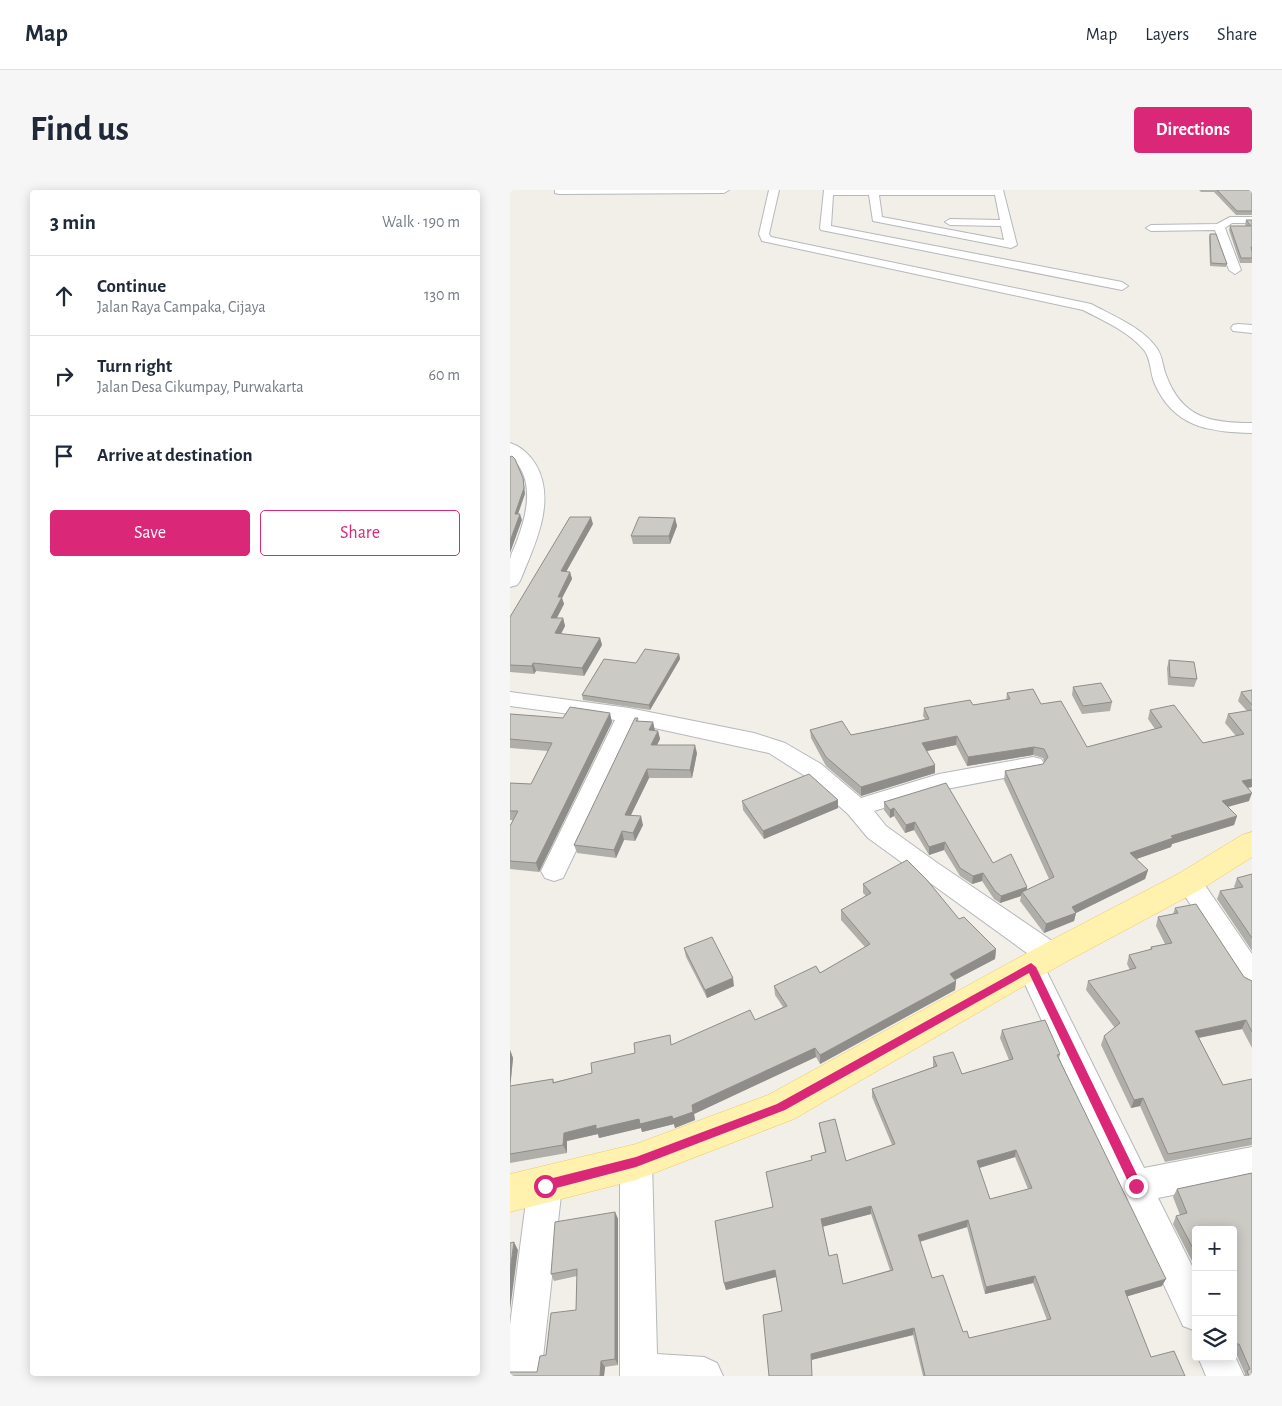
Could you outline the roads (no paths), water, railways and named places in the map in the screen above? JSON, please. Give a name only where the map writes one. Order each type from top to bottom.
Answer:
[{"type":"main road","points":[[510,1193],[545,1186],[636,1162],[781,1107],[1041,961],[1189,882],[1252,843]]},
{"type":"street","points":[[559,190],[723,193]]},
{"type":"street","points":[[774,190],[764,234],[766,238],[1087,307],[1132,332],[1146,345],[1155,356],[1158,374],[1174,407],[1190,420],[1209,424],[1252,428]]},
{"type":"street","points":[[874,192],[880,206],[877,219],[1012,245],[1006,223],[998,207],[999,192],[874,192],[828,192],[825,228],[1122,286]]},
{"type":"street","points":[[1150,228],[1219,227],[1230,220],[1252,220]]},
{"type":"street","points":[[891,222],[1006,223]]},
{"type":"street","points":[[1219,227],[1236,270]]},
{"type":"street","points":[[906,268],[962,235]]},
{"type":"street","points":[[1238,328],[1252,329]]},
{"type":"street","points":[[510,448],[524,458],[531,468],[536,498],[534,519],[510,581]]},
{"type":"street","points":[[512,703],[629,715],[754,741],[777,748],[813,770],[857,808],[877,832],[1041,961],[1136,1186],[1192,1305]]},
{"type":"street","points":[[554,871],[629,715]]},
{"type":"street","points":[[857,808],[939,782],[1032,765]]},
{"type":"street","points":[[1189,882],[1252,978]]},
{"type":"street","points":[[636,1162],[637,1312],[640,1374],[704,1376]]},
{"type":"street","points":[[1136,1186],[1252,1163]]},
{"type":"street","points":[[522,1376],[545,1186]]},
{"type":"street","points":[[1218,1361],[1225,1376]]}]
